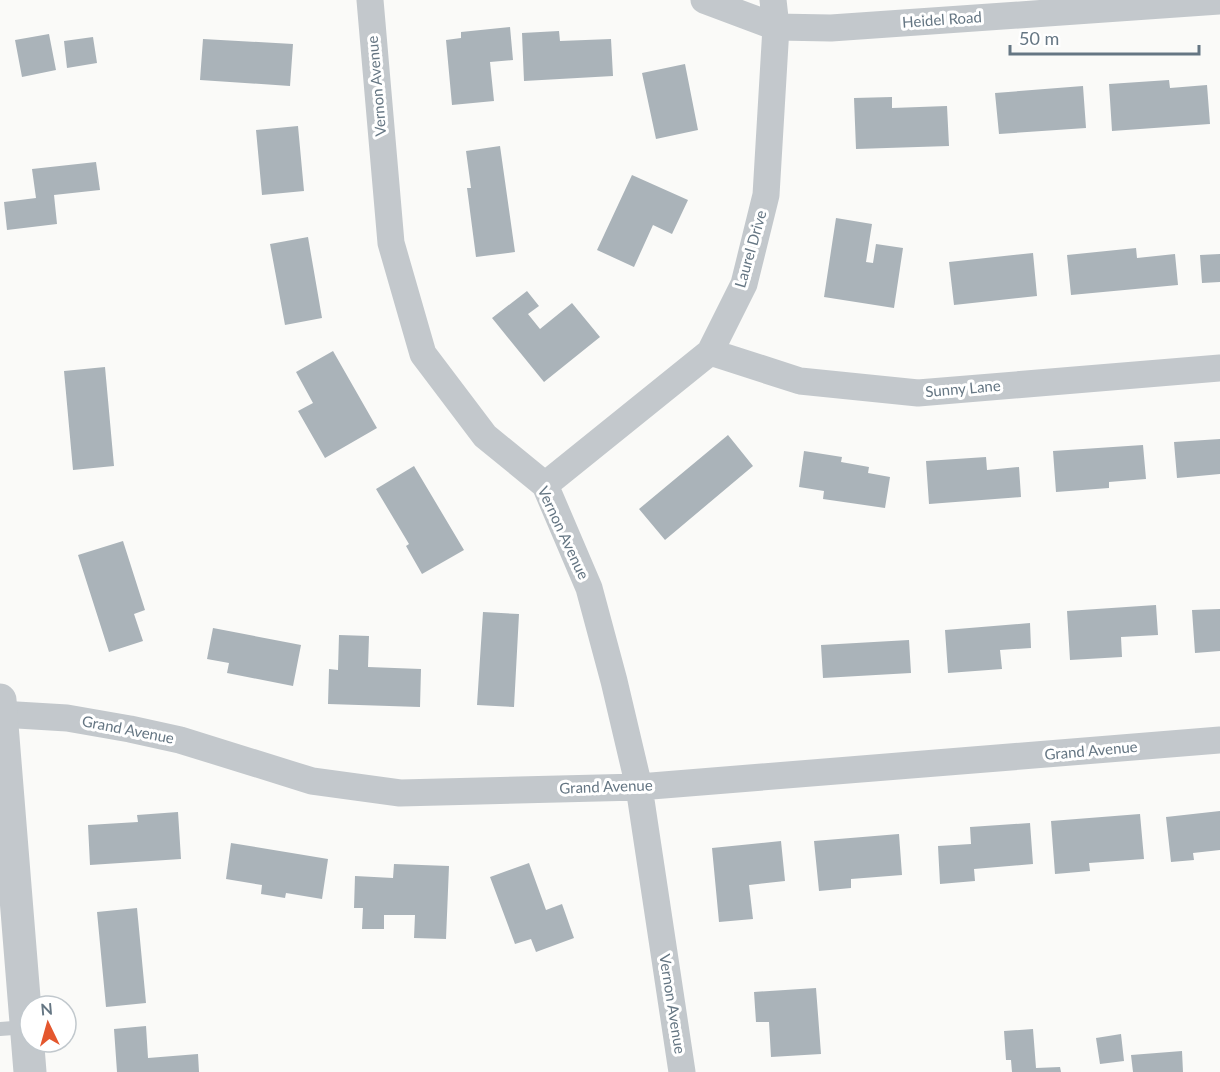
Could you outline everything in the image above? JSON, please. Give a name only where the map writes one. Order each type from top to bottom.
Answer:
[{"type":"street","name":"Vernon Avenue","points":[[370,0],[391,243],[423,354],[485,436],[544,485],[589,588],[639,787],[682,1072]]},
{"type":"street","name":"Heidel Road","points":[[704,0],[776,27],[831,28],[1156,2],[1220,1]]},
{"type":"street","name":"Laurel Drive","points":[[544,485],[710,352],[744,284],[766,195],[776,27],[773,0]]},
{"type":"street","name":"Sunny Lane","points":[[710,352],[800,381],[918,393],[1220,368]]},
{"type":"street","name":"Grand Avenue","points":[[0,709],[130,729],[180,740],[312,781],[400,793],[639,787],[1220,740]]},
{"type":"street","points":[[0,709],[13,1028],[30,1072]]},
{"type":"building","points":[[510,27],[513,60],[490,62],[494,101],[452,105],[446,40],[461,38],[461,32]]},
{"type":"building","points":[[559,31],[560,41],[611,39],[613,76],[524,81],[522,33]]},
{"type":"building","points":[[49,34],[56,70],[22,77],[15,40]]},
{"type":"building","points":[[93,37],[97,63],[67,68],[64,41]]},
{"type":"building","points":[[203,39],[293,44],[290,86],[200,80]]},
{"type":"building","points":[[685,64],[698,130],[656,139],[642,73]]},
{"type":"building","points":[[1169,80],[1170,88],[1207,85],[1210,124],[1112,131],[1109,84]]},
{"type":"building","points":[[1083,86],[1086,128],[999,134],[995,93]]},
{"type":"building","points":[[892,97],[892,108],[947,106],[949,146],[856,149],[854,98]]},
{"type":"building","points":[[298,126],[304,191],[262,195],[256,130]]},
{"type":"building","points":[[500,146],[515,252],[476,257],[467,188],[471,188],[466,151]]},
{"type":"building","points":[[96,162],[100,190],[54,195],[57,224],[7,230],[4,202],[36,198],[32,169]]},
{"type":"building","points":[[632,175],[688,200],[672,234],[653,225],[634,267],[597,250]]},
{"type":"building","points":[[836,218],[872,224],[866,262],[873,263],[876,244],[903,248],[894,308],[824,297]]},
{"type":"building","points":[[308,237],[322,318],[285,325],[270,244]]},
{"type":"building","points":[[1136,248],[1137,258],[1175,254],[1178,285],[1071,295],[1067,255]]},
{"type":"building","points":[[1033,253],[1037,296],[954,305],[949,262]]},
{"type":"building","points":[[1220,254],[1220,282],[1202,283],[1200,255]]},
{"type":"building","points":[[527,291],[539,306],[528,314],[540,329],[572,303],[600,337],[544,382],[492,318]]},
{"type":"building","points":[[333,351],[377,428],[325,458],[298,411],[313,403],[296,372]]},
{"type":"building","points":[[105,367],[114,466],[73,470],[64,371]]},
{"type":"building","points":[[728,435],[753,466],[665,540],[639,509]]},
{"type":"building","points":[[1220,439],[1220,474],[1177,478],[1174,442]]},
{"type":"building","points":[[1143,445],[1146,479],[1109,482],[1109,488],[1056,492],[1053,451]]},
{"type":"building","points":[[804,451],[842,457],[841,462],[869,467],[868,473],[890,477],[885,508],[823,499],[824,491],[799,487]]},
{"type":"building","points":[[986,457],[987,470],[1019,467],[1021,497],[929,504],[926,461]]},
{"type":"building","points":[[414,466],[464,550],[422,574],[406,546],[409,544],[376,489]]},
{"type":"building","points":[[123,541],[145,610],[134,614],[143,641],[109,652],[78,555]]},
{"type":"building","points":[[1156,605],[1158,635],[1121,637],[1122,657],[1070,660],[1067,611]]},
{"type":"building","points":[[1220,609],[1220,651],[1195,653],[1192,610]]},
{"type":"building","points":[[483,612],[519,614],[514,707],[477,705]]},
{"type":"building","points":[[1030,623],[1031,648],[1000,650],[1002,669],[948,673],[945,630]]},
{"type":"building","points":[[213,628],[301,645],[293,686],[227,673],[229,663],[207,659]]},
{"type":"building","points":[[339,635],[369,636],[368,667],[421,669],[420,707],[328,704],[329,669],[338,670]]},
{"type":"building","points":[[909,640],[911,673],[823,678],[821,645]]},
{"type":"building","points":[[1220,811],[1220,850],[1193,853],[1194,860],[1171,862],[1166,817]]},
{"type":"building","points":[[178,812],[181,859],[90,865],[88,825],[138,822],[137,815]]},
{"type":"building","points":[[1140,814],[1144,859],[1089,863],[1090,871],[1055,874],[1051,821]]},
{"type":"building","points":[[1030,823],[1033,864],[974,869],[975,881],[940,884],[938,846],[971,844],[970,827]]},
{"type":"building","points":[[899,834],[902,875],[851,879],[851,888],[819,891],[814,841]]},
{"type":"building","points":[[781,841],[785,881],[749,885],[753,919],[719,922],[712,848]]},
{"type":"building","points":[[231,843],[328,859],[322,899],[286,893],[285,898],[261,894],[262,885],[226,879]]},
{"type":"building","points":[[529,863],[546,910],[562,904],[574,938],[536,952],[531,939],[515,944],[490,877]]},
{"type":"building","points":[[394,864],[449,866],[446,939],[414,938],[415,915],[384,915],[384,929],[362,929],[363,908],[354,908],[355,876],[393,878]]},
{"type":"building","points":[[137,908],[146,1003],[106,1007],[97,912]]},
{"type":"building","points":[[816,988],[821,1054],[771,1057],[769,1022],[756,1022],[754,992]]},
{"type":"building","points":[[146,1026],[148,1058],[198,1054],[199,1072],[117,1072],[114,1029]]},
{"type":"building","points":[[1033,1029],[1036,1068],[1060,1067],[1061,1072],[1012,1072],[1011,1060],[1006,1060],[1004,1031]]},
{"type":"building","points":[[1121,1034],[1124,1061],[1100,1064],[1096,1038]]},
{"type":"building","points":[[1182,1051],[1183,1072],[1133,1072],[1131,1055]]}]
